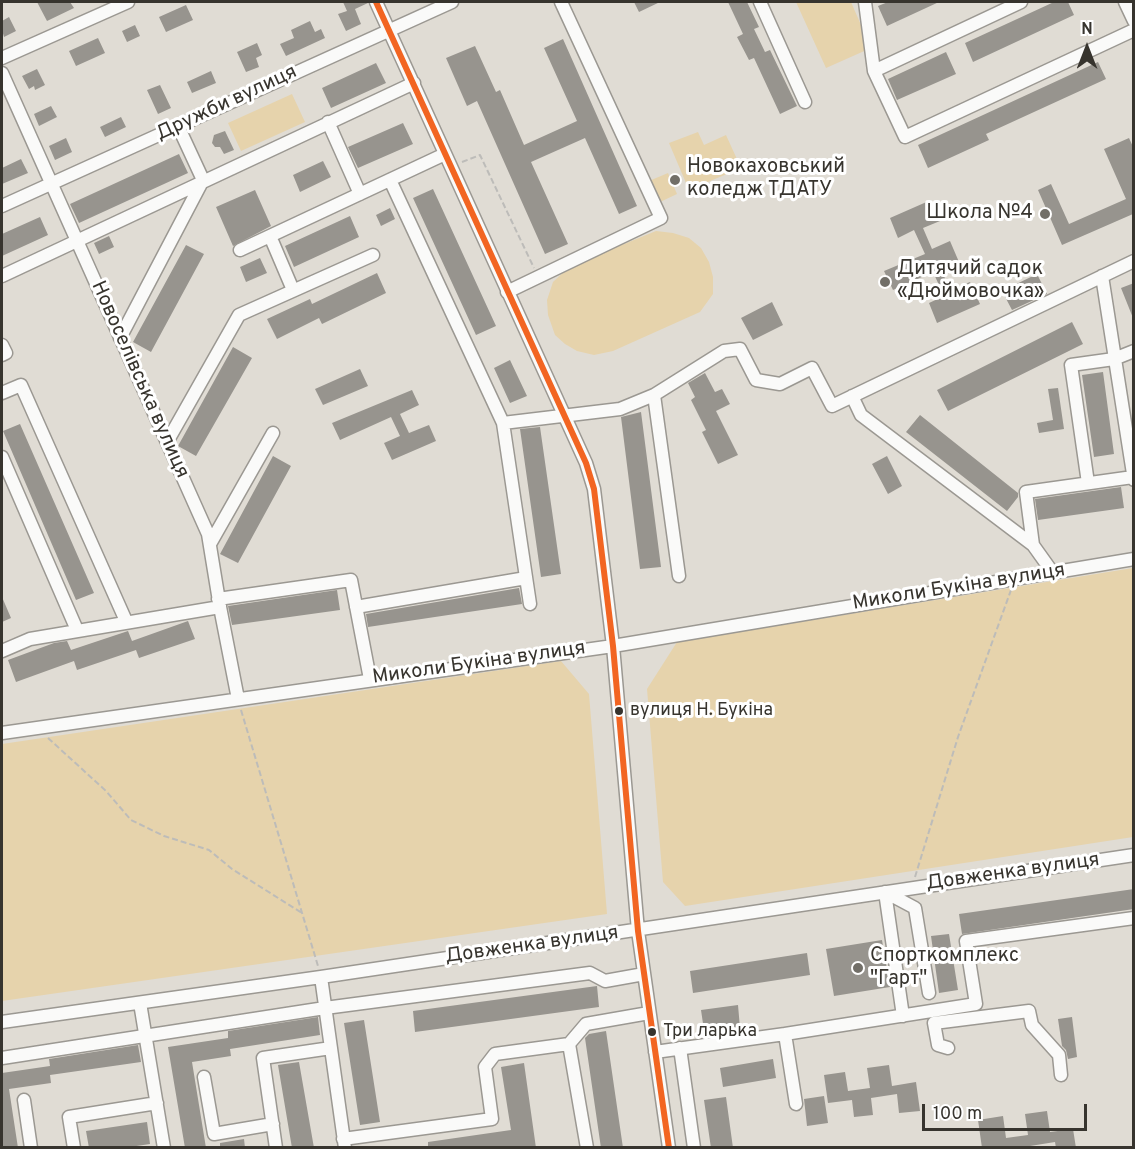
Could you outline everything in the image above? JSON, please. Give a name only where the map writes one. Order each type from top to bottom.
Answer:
[{"type":"street","points":[[2,58],[128,2]]},
{"type":"street","points":[[376,2],[586,464],[594,489],[613,646],[638,931],[669,1148]]},
{"type":"street","name":"Дружби вулиця","points":[[2,206],[452,2]]},
{"type":"street","points":[[507,292],[661,218],[561,2]]},
{"type":"street","points":[[760,2],[806,102]]},
{"type":"street","points":[[865,2],[874,71],[905,137],[1134,30]]},
{"type":"street","points":[[874,71],[1021,2]]},
{"type":"street","points":[[1125,2],[1134,21]]},
{"type":"street","name":"Новоселівська вулиця","points":[[2,73],[208,534],[238,699]]},
{"type":"street","points":[[2,276],[414,83]]},
{"type":"street","points":[[328,122],[360,194]]},
{"type":"street","points":[[178,126],[203,180]]},
{"type":"street","points":[[240,250],[445,154]]},
{"type":"street","points":[[120,338],[203,180]]},
{"type":"street","points":[[390,180],[503,423],[530,604]]},
{"type":"street","points":[[270,236],[293,290]]},
{"type":"street","points":[[167,442],[239,315],[373,255]]},
{"type":"street","points":[[503,423],[620,409],[654,395],[724,351],[740,349],[756,380],[780,384],[812,368],[832,406],[1134,261]]},
{"type":"street","points":[[1033,545],[1026,492],[1088,483],[1133,472],[1102,276]]},
{"type":"street","points":[[2,345],[6,353],[2,355]]},
{"type":"street","points":[[1088,483],[1071,365],[1114,359],[1134,351]]},
{"type":"street","points":[[2,393],[21,385],[126,621]]},
{"type":"street","points":[[654,395],[679,576]]},
{"type":"street","points":[[852,396],[861,415],[1033,545],[1053,573]]},
{"type":"street","points":[[210,544],[273,433]]},
{"type":"street","points":[[2,458],[77,630]]},
{"type":"street","name":"Миколи Букіна вулиця","points":[[2,732],[613,646],[1134,559]]},
{"type":"street","points":[[356,607],[526,578]]},
{"type":"street","points":[[2,651],[30,639],[351,580],[370,679]]},
{"type":"street","name":"Довженка вулиця","points":[[2,1022],[321,978],[1134,855]]},
{"type":"street","points":[[885,892],[915,908],[929,993]]},
{"type":"street","points":[[885,892],[903,1016]]},
{"type":"street","points":[[654,1052],[976,1004],[966,941],[1134,918]]},
{"type":"street","points":[[2,1058],[325,1008],[590,973],[605,981],[644,974]]},
{"type":"street","points":[[321,978],[344,1143],[492,1119],[485,1067],[495,1054],[569,1044],[586,1024],[649,1013]]},
{"type":"street","points":[[140,1003],[164,1148]]},
{"type":"street","points":[[921,1014],[934,1023],[1029,1011],[1032,1025],[1059,1055],[1061,1074]]},
{"type":"street","points":[[934,1023],[938,1045],[948,1048]]},
{"type":"street","points":[[786,1034],[796,1104]]},
{"type":"street","points":[[569,1044],[587,1148]]},
{"type":"street","points":[[276,1148],[263,1058],[331,1048]]},
{"type":"street","points":[[680,1048],[694,1148]]},
{"type":"street","points":[[204,1077],[214,1134],[273,1124]]},
{"type":"street","points":[[24,1100],[31,1148]]},
{"type":"street","points":[[74,1148],[69,1117],[157,1103]]},
{"type":"path","points":[[452,168],[480,155],[538,278]]},
{"type":"path","points":[[912,888],[958,737],[1016,579]]},
{"type":"path","points":[[238,699],[321,978]]},
{"type":"path","points":[[37,728],[106,791],[131,820],[164,836],[209,850],[232,869],[302,913]]},
{"type":"shaded area","points":[[796,2],[851,2],[871,48],[826,68]]},
{"type":"shaded area","points":[[292,94],[305,122],[241,151],[228,123]]},
{"type":"shaded area","points":[[698,132],[704,145],[726,135],[741,168],[689,190],[669,143]]},
{"type":"shaded area","points":[[668,173],[677,194],[658,203],[649,181]]},
{"type":"shaded area","points":[[656,231],[689,238],[701,248],[709,262],[713,277],[713,294],[700,312],[613,351],[594,355],[577,351],[565,344],[555,335],[548,315],[547,300],[553,282],[570,266]]},
{"type":"shaded area","points":[[1133,568],[1133,837],[685,906],[663,882],[647,689],[677,642]]},
{"type":"shaded area","points":[[561,661],[589,694],[607,914],[2,1001],[2,744]]},
{"type":"building","points":[[37,2],[70,2],[74,8],[47,21]]},
{"type":"building","points":[[343,2],[368,2],[355,9],[361,24],[346,31],[338,14],[347,11]]},
{"type":"building","points":[[634,2],[660,2],[639,12]]},
{"type":"building","points":[[728,2],[747,2],[759,27],[754,29],[765,52],[770,50],[797,106],[780,114],[754,58],[749,60],[737,37],[743,34]]},
{"type":"building","points":[[888,2],[939,2],[887,26],[878,6]]},
{"type":"building","points":[[1054,2],[1068,2],[1074,15],[973,62],[965,43]]},
{"type":"building","points":[[186,5],[193,20],[166,32],[159,17]]},
{"type":"building","points":[[9,17],[16,31],[4,37],[2,21]]},
{"type":"building","points":[[310,21],[315,32],[321,29],[325,38],[286,56],[280,44],[294,38],[291,30]]},
{"type":"building","points":[[135,25],[140,36],[127,42],[122,31]]},
{"type":"building","points":[[98,38],[105,53],[76,66],[69,51]]},
{"type":"building","points":[[563,39],[637,206],[619,214],[585,138],[531,162],[568,244],[545,254],[477,101],[467,106],[446,58],[475,46],[496,92],[500,90],[524,145],[577,121],[544,48]]},
{"type":"building","points":[[257,43],[262,55],[256,58],[259,67],[246,72],[237,52]]},
{"type":"building","points":[[946,52],[956,74],[897,100],[888,79]]},
{"type":"building","points":[[1098,62],[1106,79],[986,134],[989,140],[928,168],[918,145]]},
{"type":"building","points":[[376,63],[386,83],[331,108],[322,88]]},
{"type":"building","points":[[37,69],[45,85],[35,90],[34,86],[29,89],[22,76]]},
{"type":"building","points":[[211,71],[216,83],[192,93],[187,82]]},
{"type":"building","points":[[160,85],[171,108],[158,114],[147,90]]},
{"type":"building","points":[[51,106],[57,117],[39,126],[34,114]]},
{"type":"building","points":[[121,117],[126,127],[105,137],[100,127]]},
{"type":"building","points":[[403,123],[413,144],[358,168],[348,147]]},
{"type":"building","points":[[225,131],[234,150],[224,154],[220,147],[215,147],[212,143],[214,135]]},
{"type":"building","points":[[66,138],[72,152],[55,160],[49,146]]},
{"type":"building","points":[[1129,138],[1134,149],[1134,216],[1133,214],[1062,245],[1038,190],[1051,184],[1069,224],[1126,199],[1104,149]]},
{"type":"building","points":[[179,154],[188,173],[79,223],[70,204]]},
{"type":"building","points":[[21,159],[28,173],[2,184],[2,168]]},
{"type":"building","points":[[323,161],[331,177],[300,192],[293,175]]},
{"type":"building","points":[[433,189],[496,326],[476,335],[413,198]]},
{"type":"building","points":[[255,190],[271,226],[233,246],[216,207]]},
{"type":"building","points":[[931,200],[940,221],[923,228],[932,249],[950,241],[959,262],[941,269],[950,290],[970,282],[980,304],[937,323],[929,303],[944,296],[933,272],[893,290],[884,271],[925,254],[914,230],[898,238],[890,218]]},
{"type":"building","points":[[390,208],[395,219],[381,226],[376,215]]},
{"type":"building","points":[[350,216],[359,237],[294,267],[285,246]]},
{"type":"building","points":[[40,217],[48,235],[2,256],[2,234]]},
{"type":"building","points":[[109,236],[114,247],[99,254],[94,243]]},
{"type":"building","points":[[186,245],[204,254],[151,352],[133,342]]},
{"type":"building","points":[[260,258],[267,273],[246,282],[240,267]]},
{"type":"building","points":[[377,273],[386,293],[322,324],[319,318],[277,339],[267,319],[310,299],[312,304]]},
{"type":"building","points":[[1037,274],[1047,294],[1012,310],[1002,291]]},
{"type":"building","points":[[1134,283],[1134,318],[1133,318],[1121,288]]},
{"type":"building","points":[[772,302],[783,325],[753,340],[741,318]]},
{"type":"building","points":[[1072,322],[1083,344],[948,411],[937,390]]},
{"type":"building","points":[[233,347],[252,358],[196,456],[178,446]]},
{"type":"building","points":[[510,360],[527,396],[510,403],[494,368]]},
{"type":"building","points":[[360,369],[368,386],[323,405],[315,389]]},
{"type":"building","points":[[1103,372],[1114,454],[1094,457],[1082,375]]},
{"type":"building","points":[[705,373],[715,392],[722,389],[730,404],[716,411],[738,455],[718,464],[702,432],[706,430],[691,400],[695,397],[688,383]]},
{"type":"building","points":[[1058,388],[1064,429],[1039,433],[1037,423],[1053,420],[1048,389]]},
{"type":"building","points":[[412,390],[419,405],[400,414],[409,433],[429,425],[436,441],[392,460],[384,443],[400,436],[391,417],[340,440],[332,423]]},
{"type":"building","points":[[641,412],[661,567],[640,569],[621,417]]},
{"type":"building","points":[[920,415],[1018,493],[1018,497],[1007,511],[906,432]]},
{"type":"building","points":[[20,424],[94,593],[76,600],[3,431]]},
{"type":"building","points":[[540,427],[561,574],[541,577],[520,429]]},
{"type":"building","points":[[273,456],[291,466],[238,563],[220,554]]},
{"type":"building","points":[[887,456],[902,486],[888,494],[872,464]]},
{"type":"building","points":[[1121,487],[1124,508],[1038,520],[1035,499]]},
{"type":"building","points":[[519,588],[522,604],[368,627],[366,614]]},
{"type":"building","points":[[337,590],[340,610],[232,625],[228,606]]},
{"type":"building","points":[[2,597],[11,618],[2,622]]},
{"type":"building","points":[[188,621],[195,639],[139,658],[136,650],[77,670],[74,661],[16,682],[8,660],[54,643],[67,641],[71,650],[128,631],[132,641]]},
{"type":"building","points":[[1134,889],[1134,909],[962,934],[959,914]]},
{"type":"building","points":[[949,934],[958,990],[939,993],[931,936]]},
{"type":"building","name":"Спорткомплекс \"Гарт\"","points":[[882,940],[890,987],[834,996],[826,949]]},
{"type":"building","points":[[807,953],[810,975],[693,993],[690,971]]},
{"type":"building","points":[[597,986],[599,1007],[415,1032],[413,1011]]},
{"type":"building","points":[[738,1005],[740,1028],[705,1037],[701,1010]]},
{"type":"building","points":[[318,1017],[320,1035],[230,1049],[231,1056],[192,1062],[206,1148],[185,1148],[168,1047],[228,1038],[228,1031]]},
{"type":"building","points":[[1072,1017],[1077,1057],[1068,1059],[1066,1050],[1062,1046],[1058,1019]]},
{"type":"building","points":[[364,1020],[380,1122],[360,1125],[344,1023]]},
{"type":"building","points":[[606,1031],[623,1148],[601,1148],[585,1038],[589,1034]]},
{"type":"building","points":[[138,1045],[141,1062],[50,1075],[51,1083],[9,1089],[18,1148],[2,1148],[2,1073],[50,1066],[49,1059]]},
{"type":"building","points":[[773,1059],[776,1078],[723,1087],[720,1068]]},
{"type":"building","points":[[299,1062],[314,1148],[292,1148],[278,1065]]},
{"type":"building","points":[[524,1063],[536,1148],[428,1148],[428,1142],[511,1130],[501,1067]]},
{"type":"building","points":[[889,1065],[892,1086],[916,1082],[920,1111],[899,1113],[897,1094],[871,1098],[873,1115],[854,1117],[852,1100],[828,1103],[824,1075],[845,1072],[848,1091],[870,1088],[867,1068]]},
{"type":"building","points":[[824,1096],[828,1123],[807,1126],[804,1099]]},
{"type":"building","points":[[726,1097],[733,1148],[711,1148],[704,1100]]},
{"type":"building","points":[[1047,1111],[1050,1132],[1073,1129],[1076,1148],[1056,1148],[1055,1142],[1030,1146],[1030,1148],[982,1148],[978,1120],[1003,1116],[1006,1138],[1028,1135],[1025,1114]]},
{"type":"building","points":[[147,1122],[150,1144],[123,1148],[89,1148],[86,1131]]},
{"type":"building","points":[[244,1139],[245,1148],[220,1148],[220,1143]]},
{"type":"transit line","points":[[376,2],[586,463],[594,489],[613,646],[638,931],[669,1148]]},
{"type":"place","name":"Новокаховський коледж ТДАТУ","points":[[675,180]]},
{"type":"place","name":"Школа №4","points":[[1045,214]]},
{"type":"place","name":"Дитячий садок «Дюймовочка»","points":[[885,282]]},
{"type":"place","name":"вулиця Н. Букіна","points":[[619,711]]},
{"type":"place","name":"Спорткомплекс \"Гарт\"","points":[[858,968]]},
{"type":"place","name":"Три ларька","points":[[652,1032]]}]
